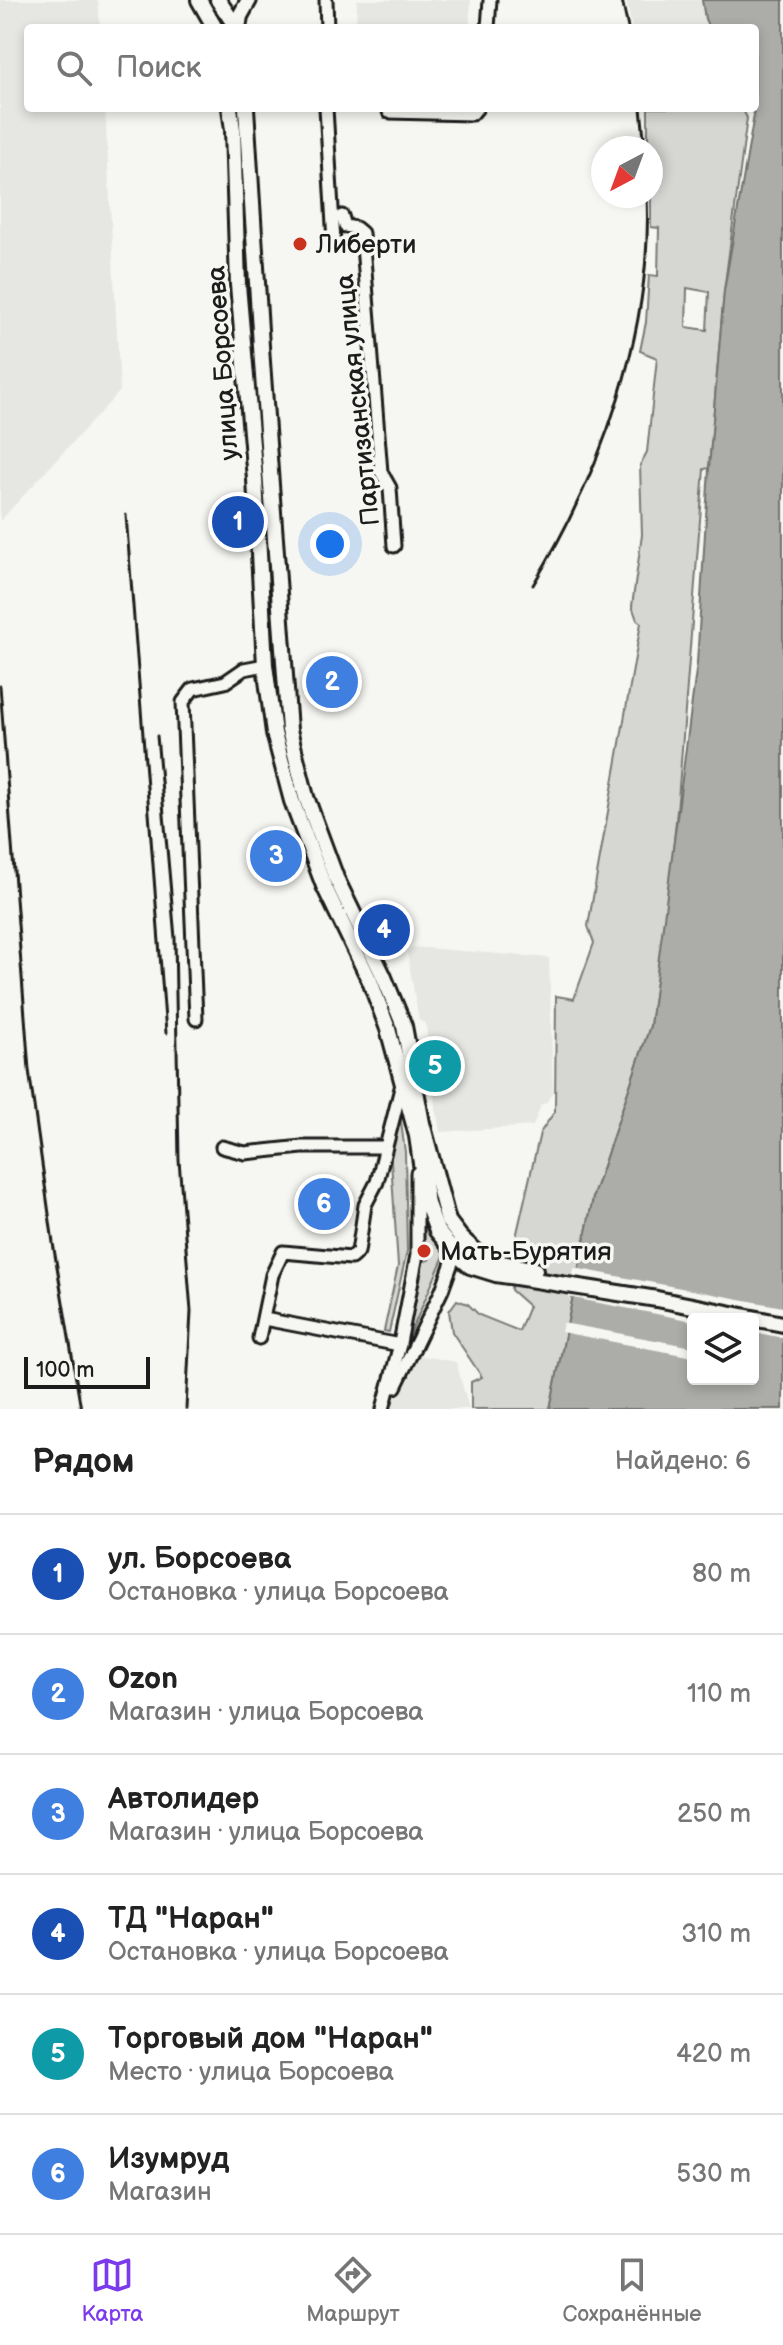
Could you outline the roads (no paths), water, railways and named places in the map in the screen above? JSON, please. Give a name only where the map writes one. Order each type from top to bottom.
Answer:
[{"type":"main road","points":[[199,0],[208,13],[228,19],[240,16],[249,0]]},
{"type":"main road","name":"улица Борсоева","points":[[232,112],[240,129],[289,730],[306,797],[336,878],[404,1026],[422,1123],[448,1221],[461,1238],[497,1268]]},
{"type":"main road","name":"улица Борсоева","points":[[245,112],[240,129],[238,285],[255,479],[265,665],[274,733],[292,801],[324,886],[380,1005],[417,1136],[427,1204],[437,1231],[454,1261],[497,1268]]},
{"type":"main road","points":[[265,665],[283,664]]},
{"type":"main road","points":[[497,1268],[783,1315]]},
{"type":"main road","points":[[497,1268],[783,1324]]},
{"type":"street","points":[[326,0],[327,24]]},
{"type":"street","points":[[488,24],[490,0]]},
{"type":"street","points":[[326,112],[334,242]]},
{"type":"street","points":[[389,112],[474,112]]},
{"type":"street","name":"Партизанская улица","points":[[342,216],[345,226],[362,233],[381,472],[390,488],[394,546]]},
{"type":"street","points":[[196,1019],[183,702],[193,689],[225,682],[244,669],[265,665]]},
{"type":"street","points":[[259,1338],[272,1275],[283,1252],[355,1256],[365,1205],[377,1182],[402,1084]]},
{"type":"street","points":[[384,1409],[417,1255],[417,1136]]},
{"type":"street","points":[[222,1147],[245,1153],[302,1147],[385,1147]]},
{"type":"street","points":[[384,1409],[454,1261],[461,1238]]},
{"type":"street","points":[[264,1319],[400,1345]]},
{"type":"railway","points":[[622,0],[627,24]]},
{"type":"railway","points":[[641,112],[644,136]]},
{"type":"railway","points":[[533,585],[581,495],[618,398],[632,348],[641,298],[647,247],[647,208]]},
{"type":"railway","points":[[126,515],[166,1033]]},
{"type":"railway","points":[[0,686],[29,1070],[53,1243],[81,1409]]},
{"type":"railway","points":[[157,736],[175,938],[179,1160],[191,1311],[186,1409]]},
{"type":"place","name":"Либерти","points":[[300,244]]},
{"type":"place","name":"ул. Борсоева","points":[[238,522]]},
{"type":"place","name":"Ozon","points":[[332,682]]},
{"type":"place","name":"Автолидер","points":[[276,856]]},
{"type":"place","name":"ТД \"Наран\"","points":[[384,930]]},
{"type":"place","name":"Торговый дом \"Наран\"","points":[[435,1066]]},
{"type":"place","name":"Изумруд","points":[[324,1204]]},
{"type":"place","name":"Мать-Бурятия","points":[[424,1251]]}]
